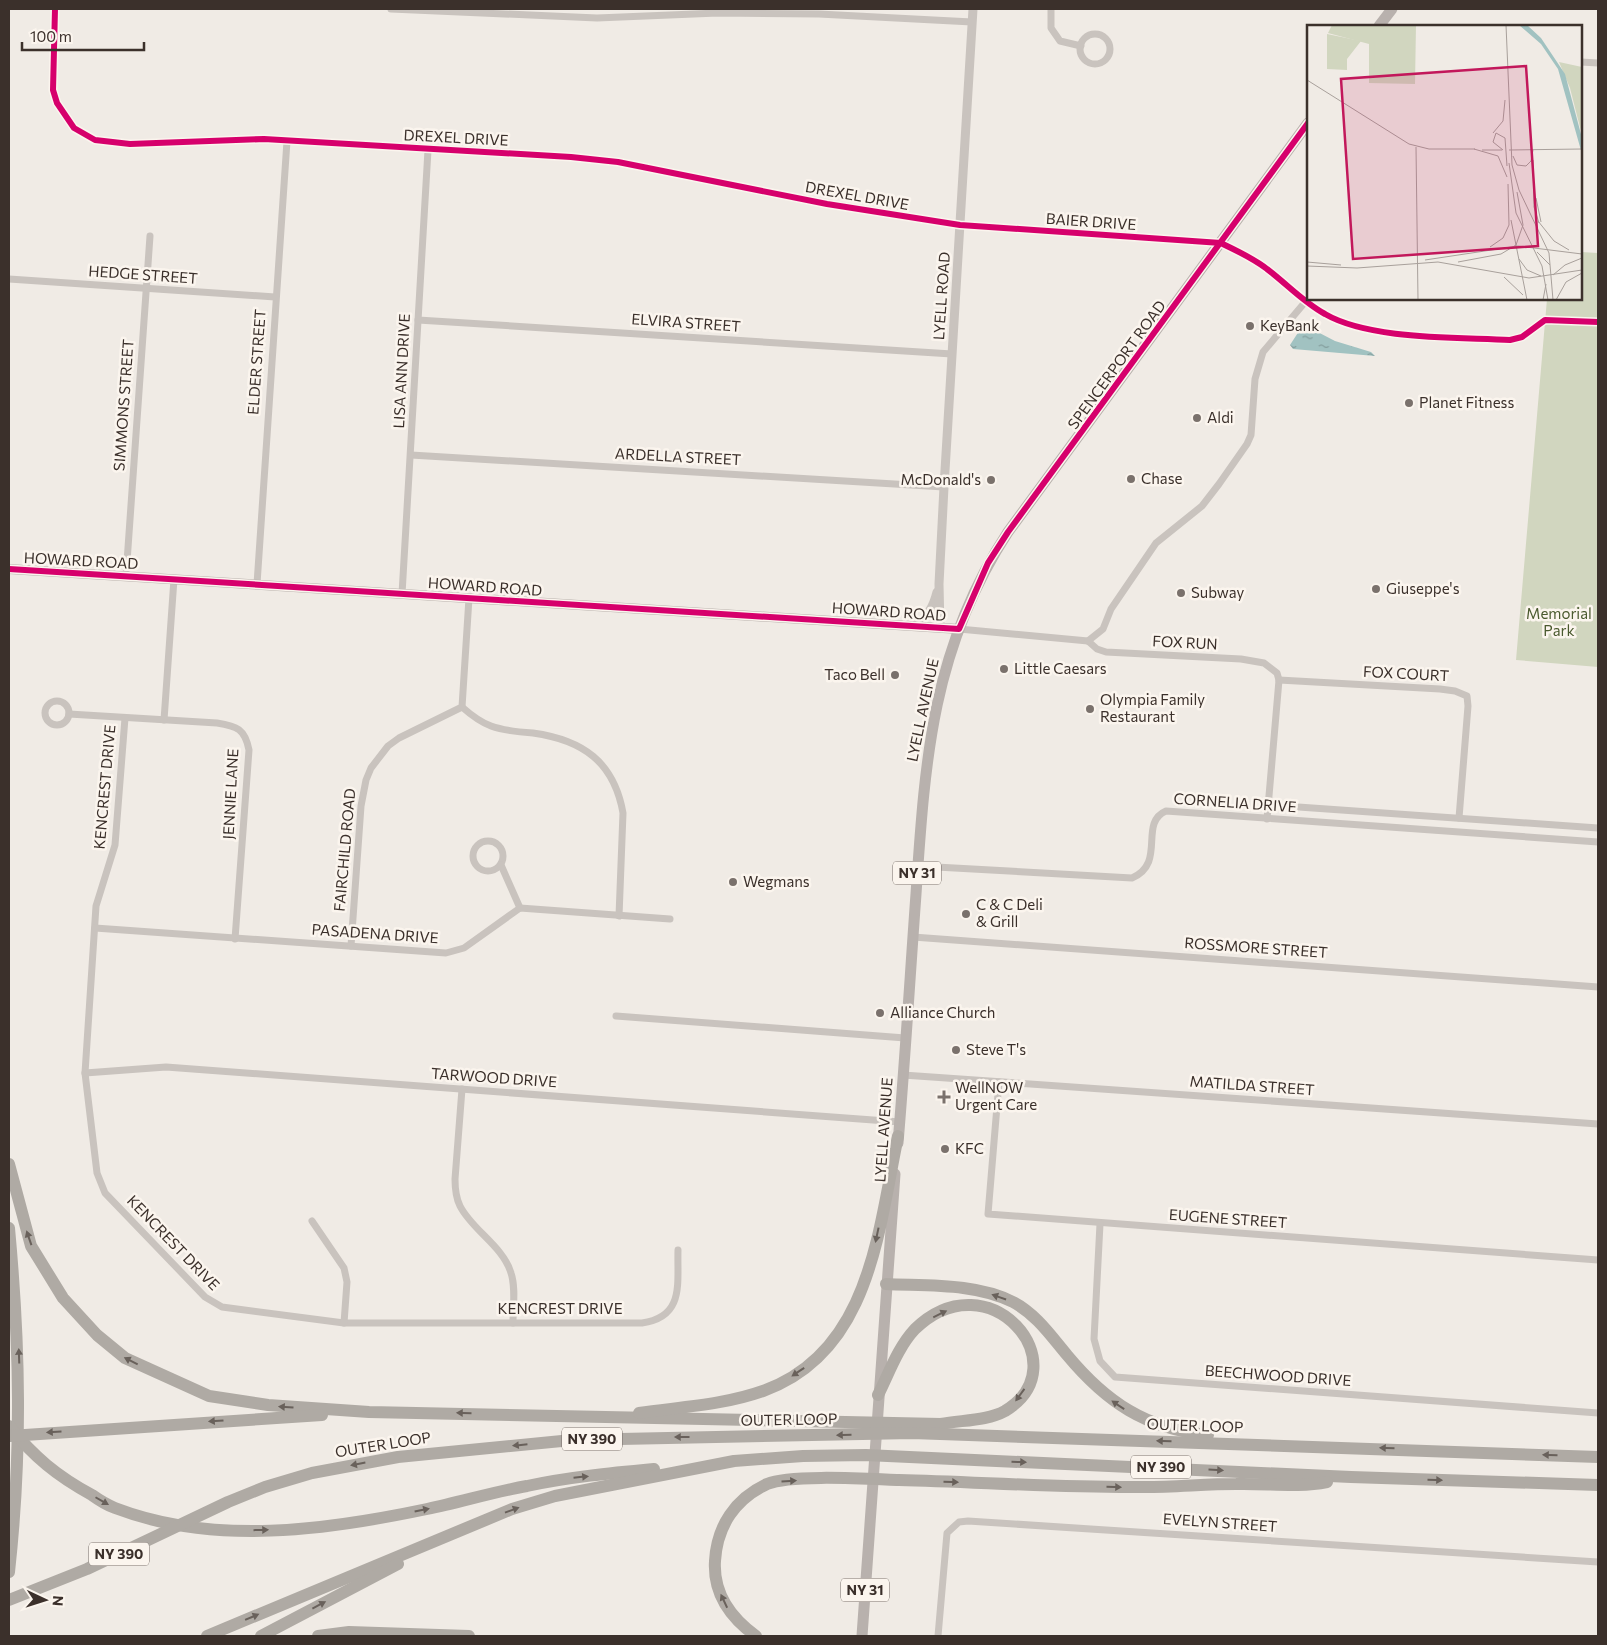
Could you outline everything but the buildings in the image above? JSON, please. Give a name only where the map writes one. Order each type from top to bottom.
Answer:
[{"type":"highway","points":[[600,1418],[733,1399],[764,1391],[797,1373],[827,1349],[850,1319],[870,1266],[898,1136]]},
{"type":"highway","points":[[9,1164],[32,1246],[63,1298],[97,1335],[124,1358],[209,1396],[268,1406],[369,1412],[545,1414],[600,1418],[941,1424],[985,1417],[1004,1411],[1020,1399],[1029,1381],[1034,1363],[1029,1344],[1020,1326],[996,1310],[969,1305],[941,1312],[916,1328],[903,1344],[878,1395]]},
{"type":"highway","points":[[9,1228],[17,1322],[19,1404],[9,1572]]},
{"type":"highway","points":[[886,1284],[968,1290],[1013,1302],[1035,1318],[1098,1390],[1123,1408],[1147,1420],[1192,1433],[1318,1445]]},
{"type":"highway","points":[[9,1436],[369,1412]]},
{"type":"highway","points":[[941,1424],[963,1435]]},
{"type":"highway","points":[[9,1426],[28,1450],[60,1477],[114,1508],[197,1527],[254,1531],[312,1528],[370,1520],[572,1477],[734,1461]]},
{"type":"highway","name":"OUTER LOOP","points":[[9,1600],[87,1569],[228,1502],[265,1487],[312,1473],[398,1457],[572,1440],[912,1433],[1318,1445],[1598,1457]]},
{"type":"highway","name":"NY 390","points":[[207,1636],[466,1527],[555,1496],[734,1461],[803,1456],[866,1455],[1351,1478],[1598,1485]]},
{"type":"highway","points":[[9,1494],[15,1470]]},
{"type":"highway","points":[[756,1636],[742,1627],[727,1609],[717,1588],[714,1567],[715,1549],[721,1528],[736,1506],[754,1492],[778,1481],[849,1479],[1146,1487],[1317,1484],[1351,1478]]},
{"type":"highway","points":[[261,1636],[466,1527]]},
{"type":"highway","points":[[318,1636],[349,1632],[469,1636]]},
{"type":"main road","points":[[1380,25],[1392,9]]},
{"type":"main road","name":"SPENCERPORT ROAD","points":[[959,629],[988,563],[1008,532],[1307,124]]},
{"type":"main road","name":"HOWARD ROAD","points":[[9,570],[959,629]]},
{"type":"main road","name":"LYELL AVENUE","points":[[862,1636],[886,1284],[929,742],[940,689],[959,629]]},
{"type":"street","name":"DREXEL DRIVE","points":[[55,9],[53,90],[64,115],[83,135],[95,140],[130,144],[287,140],[428,150],[465,150],[618,162],[827,204],[960,225]]},
{"type":"street","points":[[390,9],[597,18],[718,12],[810,14],[972,22]]},
{"type":"street","name":"LYELL ROAD","points":[[940,628],[939,584],[944,487],[973,9]]},
{"type":"street","points":[[1051,9],[1051,28],[1060,41],[1080,46]]},
{"type":"street","points":[[1099,34],[1107,39],[1110,53],[1104,61],[1095,64],[1085,60],[1080,52],[1080,46],[1085,38],[1099,34]]},
{"type":"street","points":[[1582,62],[1598,64]]},
{"type":"street","name":"ELDER STREET","points":[[257,584],[287,140]]},
{"type":"street","name":"LISA ANN DRIVE","points":[[402,594],[428,150]]},
{"type":"street","name":"BAIER DRIVE","points":[[960,225],[1221,243]]},
{"type":"street","name":"SIMMONS STREET","points":[[126,576],[150,236]]},
{"type":"street","points":[[1221,243],[1247,256],[1268,270],[1306,301],[1326,314],[1348,324],[1368,330],[1398,334],[1510,340],[1522,337],[1545,320],[1598,322]]},
{"type":"street","name":"HEDGE STREET","points":[[9,279],[275,297]]},
{"type":"street","points":[[1088,641],[1102,629],[1111,609],[1156,543],[1190,517],[1207,500],[1247,444],[1251,435],[1255,378],[1263,352],[1306,301]]},
{"type":"street","name":"ELVIRA STREET","points":[[418,320],[952,354]]},
{"type":"street","name":"ARDELLA STREET","points":[[411,455],[944,487]]},
{"type":"street","points":[[69,714],[164,720],[174,579]]},
{"type":"street","name":"LYELL ROAD","points":[[915,626],[933,608],[939,584]]},
{"type":"street","points":[[469,598],[462,708],[477,720],[509,732],[554,737],[578,744],[593,755],[607,770],[618,791],[623,813],[619,916]]},
{"type":"street","name":"FOX RUN","points":[[959,629],[1088,641],[1097,649],[1106,652],[1241,659],[1264,663],[1277,673],[1279,680]]},
{"type":"street","points":[[1267,819],[1279,680]]},
{"type":"street","name":"FOX COURT","points":[[1279,680],[1440,689],[1464,693],[1467,696],[1468,706],[1459,818]]},
{"type":"street","name":"FAIRCHILD ROAD","points":[[351,946],[361,806],[366,780],[371,768],[388,746],[399,738],[462,708]]},
{"type":"street","name":"KENCREST DRIVE","points":[[125,718],[116,845],[112,862],[100,888],[95,928],[86,1073],[100,1185],[105,1194],[205,1297],[222,1307],[344,1324],[654,1321],[669,1311],[675,1302],[678,1291],[678,1250]]},
{"type":"street","name":"JENNIE LANE","points":[[164,720],[231,725],[241,730],[246,737],[249,750],[235,939]]},
{"type":"street","points":[[1269,805],[1598,828]]},
{"type":"street","name":"CORNELIA DRIVE","points":[[918,866],[1132,878],[1145,870],[1149,864],[1154,820],[1158,814],[1166,811],[1598,842]]},
{"type":"street","points":[[501,865],[492,871],[482,870],[475,863],[475,848],[483,842],[497,843],[503,851],[501,865],[520,908],[670,919]]},
{"type":"street","name":"PASADENA DRIVE","points":[[95,928],[446,953],[456,951],[520,908]]},
{"type":"street","name":"ROSSMORE STREET","points":[[913,937],[1598,987]]},
{"type":"street","points":[[616,1016],[906,1038]]},
{"type":"street","name":"TARWOOD DRIVE","points":[[86,1073],[166,1067],[900,1122]]},
{"type":"street","name":"MATILDA STREET","points":[[903,1074],[1598,1124]]},
{"type":"street","name":"EUGENE STREET","points":[[999,1082],[988,1214],[1100,1224],[1598,1260]]},
{"type":"street","points":[[462,1089],[455,1179],[456,1193],[460,1205],[467,1216],[507,1264],[514,1284],[513,1323]]},
{"type":"street","points":[[312,1221],[344,1268],[347,1282],[344,1324]]},
{"type":"street","name":"BEECHWOOD DRIVE","points":[[1100,1224],[1094,1339],[1100,1361],[1115,1377],[1598,1413]]},
{"type":"street","name":"EVELYN STREET","points":[[938,1636],[947,1534],[959,1522],[968,1520],[1598,1562]]},
{"type":"green space","name":"Memorial Park","points":[[1582,252],[1598,253],[1598,667],[1516,660],[1547,300],[1582,300]]},
{"type":"water","points":[[1308,327],[1335,341],[1371,352],[1375,356],[1293,349],[1290,345],[1301,328]]},
{"type":"cycle path","points":[[55,9],[53,90],[57,103],[74,128],[95,140],[130,144],[264,139],[571,157],[618,162],[827,204],[960,225],[1221,243],[1262,265],[1325,314],[1365,329],[1389,333],[1414,336],[1510,340],[1522,337],[1545,320],[1598,322]]},
{"type":"cycle path","points":[[9,569],[959,629],[988,563],[1008,532],[1307,124]]},
{"type":"place","name":"KeyBank","points":[[1250,326]]},
{"type":"place","name":"Planet Fitness","points":[[1409,403]]},
{"type":"place","name":"Aldi","points":[[1197,418]]},
{"type":"place","name":"Chase","points":[[1131,479]]},
{"type":"place","name":"McDonald's","points":[[991,480]]},
{"type":"place","name":"Giuseppe's","points":[[1376,589]]},
{"type":"place","name":"Subway","points":[[1181,593]]},
{"type":"place","name":"Little Caesars","points":[[1004,669]]},
{"type":"place","name":"Taco Bell","points":[[895,675]]},
{"type":"place","name":"Olympia Family Restaurant","points":[[1090,709]]},
{"type":"place","name":"Wegmans","points":[[733,882]]},
{"type":"place","name":"C & C Deli & Grill","points":[[966,914]]},
{"type":"place","name":"Alliance Church","points":[[880,1013]]},
{"type":"place","name":"Steve T's","points":[[956,1050]]},
{"type":"place","name":"WellNOW Urgent Care","points":[[944,1097]]},
{"type":"place","name":"KFC","points":[[945,1149]]}]
